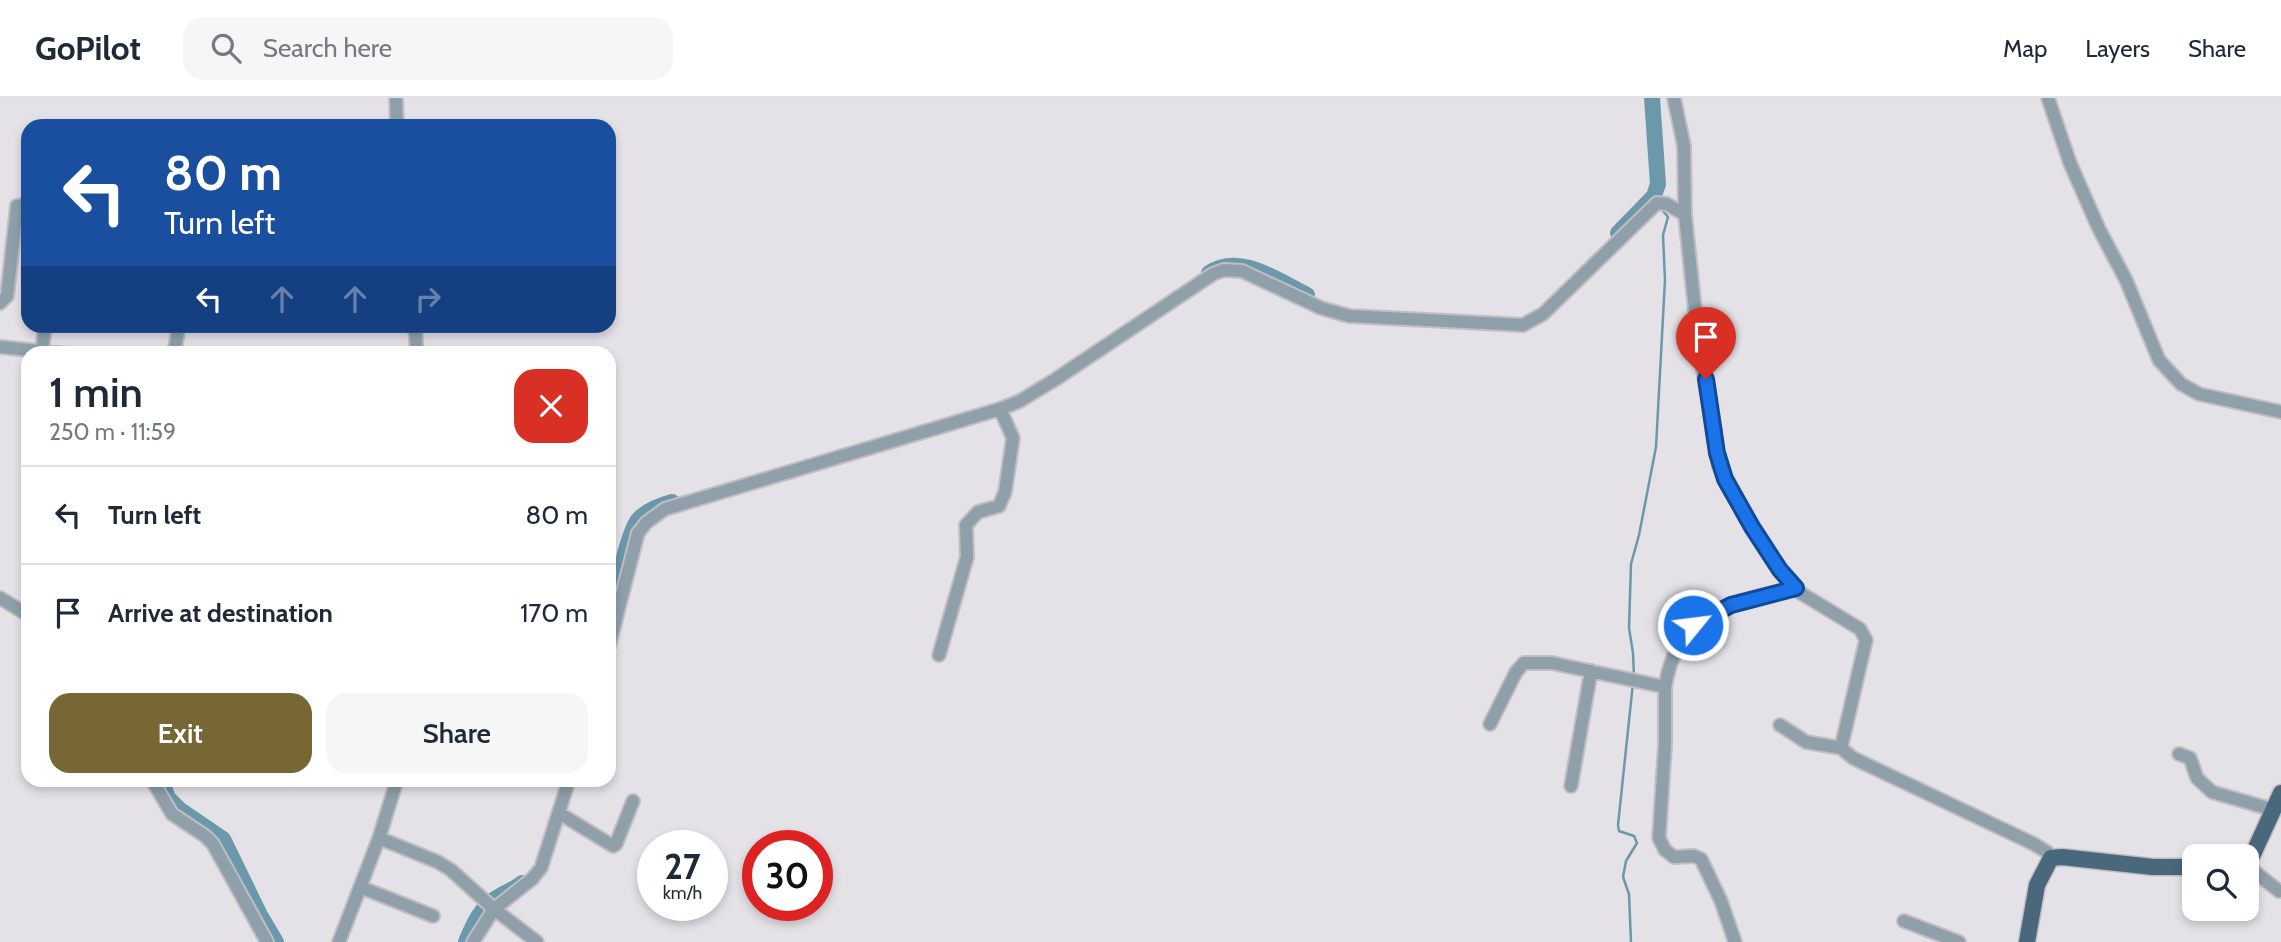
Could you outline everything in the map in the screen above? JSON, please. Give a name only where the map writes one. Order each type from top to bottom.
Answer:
[{"type":"main road","points":[[2258,844],[2281,793]]},
{"type":"main road","points":[[2027,942],[2037,885],[2050,858],[2062,856],[2153,867],[2182,867]]},
{"type":"street","points":[[396,98],[397,119]]},
{"type":"street","points":[[1674,98],[1684,146],[1685,215],[1698,338],[1719,466],[1752,527],[1780,570],[1796,588],[1860,629],[1866,640],[1841,748]]},
{"type":"street","points":[[2048,98],[2070,163],[2099,229],[2126,280],[2159,360],[2182,384],[2199,394],[2281,412]]},
{"type":"street","points":[[616,619],[638,533],[664,509],[1020,401],[1204,279],[1224,270],[1242,271],[1321,308],[1349,316],[1523,325],[1543,314],[1657,204],[1667,204],[1685,215]]},
{"type":"street","points":[[0,303],[7,296],[5,263],[17,206],[21,205]]},
{"type":"street","points":[[0,220],[14,222]]},
{"type":"street","points":[[0,347],[21,349]]},
{"type":"street","points":[[939,655],[967,556],[965,525],[978,512],[999,506],[1005,492],[1013,438],[1000,409]]},
{"type":"street","points":[[1735,942],[1721,901],[1701,859],[1695,856],[1674,857],[1665,850],[1659,838],[1665,745],[1665,687],[1679,642],[1693,625],[1731,605],[1796,588]]},
{"type":"street","points":[[0,598],[21,611]]},
{"type":"street","points":[[1490,724],[1516,672],[1524,663],[1552,663],[1665,687]]},
{"type":"street","points":[[1571,786],[1591,671]]},
{"type":"street","points":[[1780,726],[1806,742],[1841,748],[1853,758],[2034,844],[2047,852],[2050,858]]},
{"type":"street","points":[[2179,754],[2190,758],[2197,778],[2213,792],[2274,810]]},
{"type":"street","points":[[156,787],[172,814],[205,835],[213,844],[267,942]]},
{"type":"street","points":[[340,942],[395,787]]},
{"type":"street","points":[[473,942],[489,905],[537,874],[567,787]]},
{"type":"street","points":[[559,813],[613,846],[633,801]]},
{"type":"street","points":[[379,838],[438,862],[537,942]]},
{"type":"street","points":[[2259,875],[2279,891]]},
{"type":"street","points":[[360,887],[433,916]]},
{"type":"street","points":[[1903,921],[1959,942]]},
{"type":"waterway","points":[[1618,233],[1654,196],[1658,184],[1652,98]]},
{"type":"waterway","points":[[1634,677],[1629,628],[1631,564],[1656,447],[1665,280],[1663,235],[1668,217],[1663,211]]},
{"type":"waterway","points":[[1209,273],[1221,267],[1246,267],[1271,276],[1307,295]]},
{"type":"waterway","points":[[616,591],[625,553],[638,520],[672,502]]},
{"type":"waterway","points":[[1631,942],[1629,894],[1623,877],[1626,861],[1637,843],[1634,836],[1619,831],[1618,825],[1633,683]]},
{"type":"waterway","points":[[164,787],[168,798],[179,809],[223,839],[276,942]]},
{"type":"waterway","points":[[466,942],[487,905],[522,883]]},
{"type":"route","points":[[1693,625],[1731,605],[1796,588],[1780,570],[1752,527],[1719,466],[1706,379]]}]
